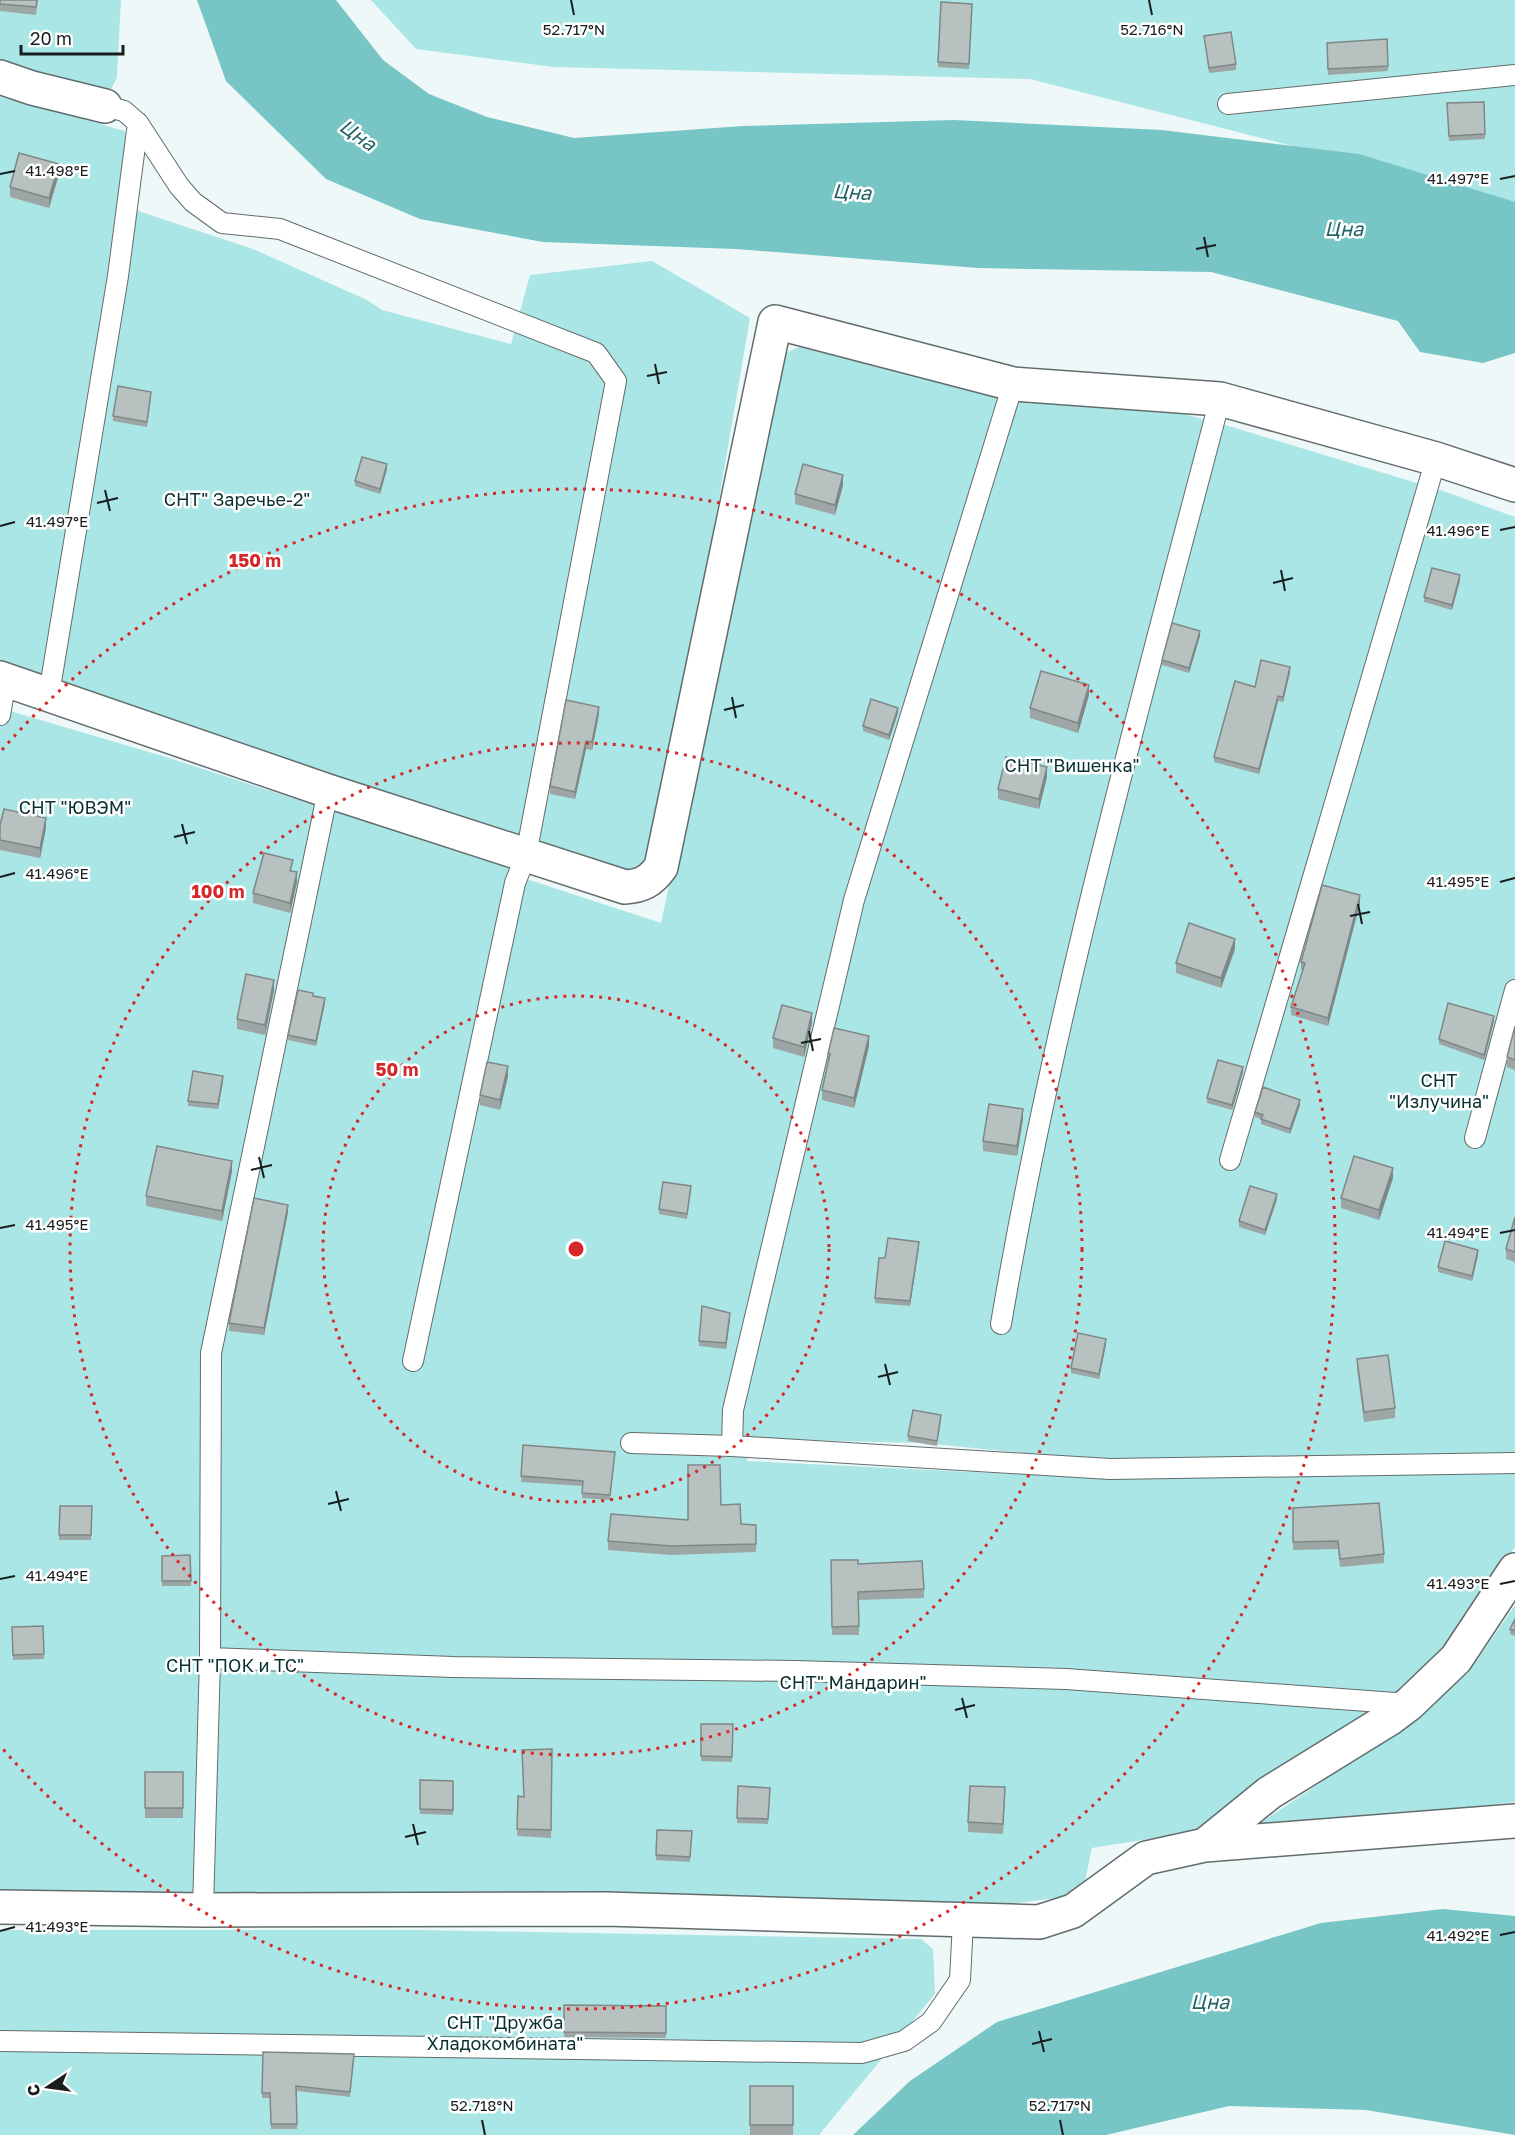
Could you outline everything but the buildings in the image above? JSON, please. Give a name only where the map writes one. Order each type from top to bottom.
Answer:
[{"type":"street","points":[[0,76],[32,88],[105,106]]},
{"type":"street","points":[[3,679],[328,791],[625,887],[644,884],[661,867],[775,322],[1013,384],[1220,399],[1436,459],[1515,485]]},
{"type":"street","points":[[1205,1845],[1269,1793],[1409,1704],[1456,1659],[1515,1570]]},
{"type":"street","points":[[0,1907],[203,1910],[606,1909],[1039,1922],[1073,1911],[1146,1858],[1205,1845],[1515,1821]]},
{"type":"lane","points":[[1228,104],[1515,75]]},
{"type":"lane","points":[[105,106],[124,111],[138,123],[179,186],[193,202],[222,223],[280,229],[585,349],[596,354],[616,381],[526,855],[515,883],[413,1361]]},
{"type":"lane","points":[[49,694],[118,276],[138,123]]},
{"type":"lane","points":[[732,1446],[734,1410],[739,1387],[854,900],[1013,384]]},
{"type":"lane","points":[[1001,1324],[1011,1265],[1084,920],[1220,399]]},
{"type":"lane","points":[[1230,1160],[1436,459]]},
{"type":"lane","points":[[0,715],[3,679]]},
{"type":"lane","points":[[203,1910],[210,1658],[211,1353],[328,791]]},
{"type":"lane","points":[[1475,1138],[1515,990]]},
{"type":"lane","points":[[631,1443],[732,1446],[1110,1468],[1515,1463]]},
{"type":"lane","points":[[210,1658],[453,1667],[795,1671],[1054,1678],[1409,1704]]},
{"type":"lane","points":[[0,2041],[862,2053],[904,2041],[932,2022],[960,1980],[963,1921]]},
{"type":"green space","points":[[0,0],[121,0],[117,77],[108,96],[0,61]]},
{"type":"green space","points":[[371,0],[1515,0],[1515,203],[1030,79],[554,67],[416,49]]},
{"type":"green space","name":"СНТ\" Заречье-2\"","points":[[0,94],[124,131],[131,143],[123,206],[253,249],[367,300],[382,310],[511,344],[530,275],[652,261],[750,318],[658,856],[628,874],[0,666]]},
{"type":"green space","points":[[802,346],[1036,377],[1114,395],[1232,427],[1443,491],[1515,517],[1515,1547],[1445,1651],[1409,1696],[1273,1776],[1192,1832],[1092,1848],[1082,1895],[1000,1905],[638,1893],[0,1893],[0,708],[166,757],[509,868],[508,873],[661,923],[777,374],[785,353]],"holes":[[[750,1439],[923,1443],[1123,1463],[1116,1479],[747,1461]]]},
{"type":"green space","points":[[1515,1605],[1515,1802],[1244,1834],[1402,1728],[1468,1673]]},
{"type":"green space","name":"СНТ \"Дружба Хладокомбината\"","points":[[0,1930],[419,1930],[921,1939],[933,1949],[935,1994],[819,2135],[0,2135]]},
{"type":"water","name":"Цна","points":[[197,0],[336,0],[383,60],[429,94],[487,117],[574,138],[743,126],[954,120],[1162,130],[1359,154],[1515,202],[1515,353],[1483,363],[1420,352],[1398,321],[1211,272],[978,268],[736,249],[543,242],[420,219],[326,179],[226,81]]},
{"type":"water","name":"Цна","points":[[1443,1909],[1515,1916],[1515,2135],[1366,2110],[1229,2106],[1106,2135],[853,2135],[910,2081],[997,2022],[1321,1923]]},
{"type":"park label","name":"СНТ \"Вишенка\"","points":[[1072,766]]},
{"type":"park label","name":"СНТ \"ЮВЭМ\"","points":[[75,808]]},
{"type":"park label","name":"СНТ \"Излучина\"","points":[[1439,1091]]},
{"type":"park label","name":"СНТ \"ПОК и ТС\"","points":[[235,1666]]},
{"type":"park label","name":"СНТ\" Мандарин\"","points":[[853,1683]]}]
